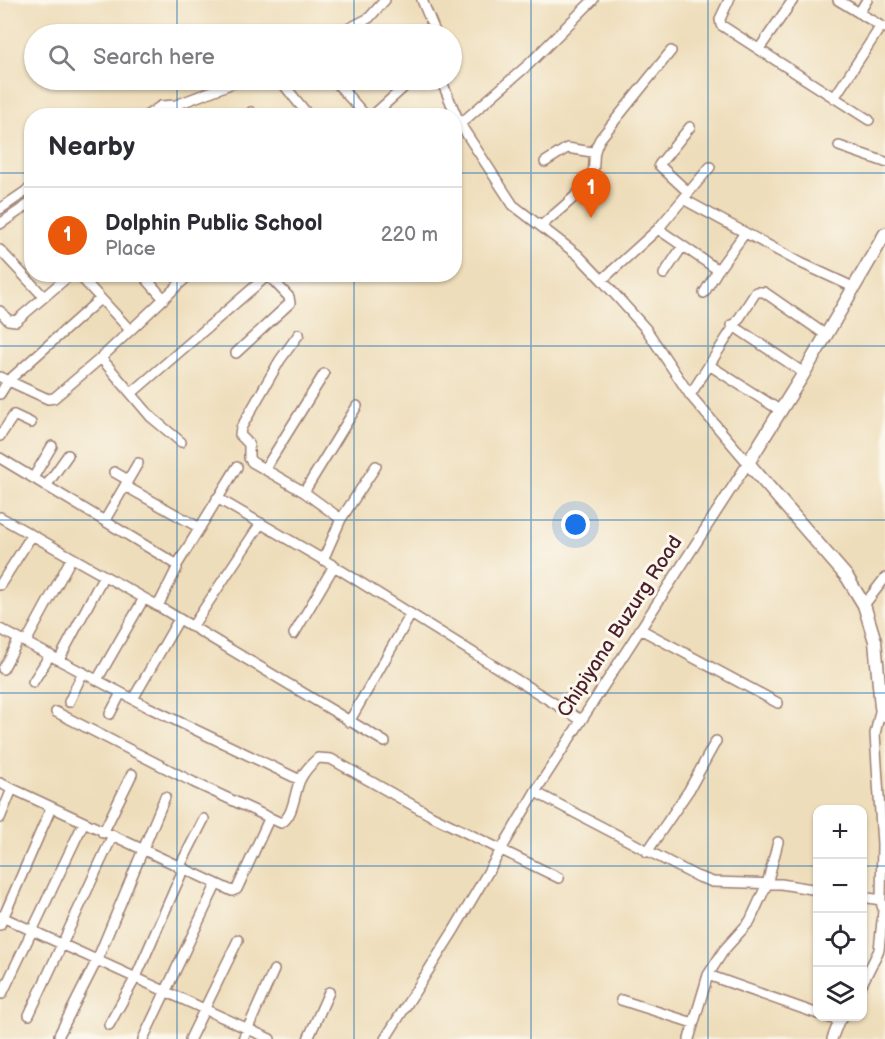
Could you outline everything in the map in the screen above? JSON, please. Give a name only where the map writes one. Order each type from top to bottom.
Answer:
[{"type":"street","points":[[357,24],[369,18],[385,0]]},
{"type":"street","points":[[422,0],[432,24]]},
{"type":"street","points":[[462,122],[529,64],[593,0]]},
{"type":"street","points":[[729,0],[720,23],[869,120]]},
{"type":"street","points":[[759,49],[793,0]]},
{"type":"street","points":[[834,98],[883,27],[838,0]]},
{"type":"street","points":[[859,13],[867,0]]},
{"type":"street","points":[[541,226],[588,181],[593,169],[592,152],[600,139],[671,51]]},
{"type":"street","points":[[158,108],[176,105],[215,90]]},
{"type":"street","points":[[288,90],[303,108]]},
{"type":"street","points":[[343,90],[359,108]]},
{"type":"street","points":[[381,108],[401,90]]},
{"type":"street","points":[[445,90],[453,108]]},
{"type":"street","points":[[462,127],[513,205],[578,255],[646,329],[690,395],[847,577],[864,605],[875,641],[882,684],[883,711],[875,734],[884,842],[881,900],[884,912],[879,950],[867,974]]},
{"type":"street","points":[[690,127],[659,165],[685,196],[745,234],[853,287]]},
{"type":"street","points":[[839,146],[885,162]]},
{"type":"street","points":[[545,162],[567,148],[592,152]]},
{"type":"street","points":[[602,280],[658,229],[710,167]]},
{"type":"street","points":[[0,208],[24,192]]},
{"type":"street","points":[[0,224],[24,208]]},
{"type":"street","points":[[658,229],[718,270]]},
{"type":"street","points":[[704,292],[745,234]]},
{"type":"street","name":"Chipiyana Buzurg Road","points":[[385,1039],[454,930],[535,792],[781,411],[885,234]]},
{"type":"street","points":[[664,274],[682,247]]},
{"type":"street","points":[[0,250],[24,276]]},
{"type":"street","points":[[30,282],[44,297]]},
{"type":"street","points":[[0,311],[8,320],[16,321],[62,282]]},
{"type":"street","points":[[85,282],[130,330]]},
{"type":"street","points":[[149,282],[164,299]]},
{"type":"street","points":[[4,379],[48,399],[54,398],[101,358],[182,282]]},
{"type":"street","points":[[133,392],[259,282]]},
{"type":"street","points":[[236,353],[291,301],[275,282]]},
{"type":"street","points":[[690,395],[753,294],[760,291],[826,335]]},
{"type":"street","points":[[0,394],[4,379],[100,299]]},
{"type":"street","points":[[732,325],[804,373]]},
{"type":"street","points":[[299,334],[280,360],[239,432],[250,446],[250,460],[304,492],[341,519]]},
{"type":"street","points":[[101,358],[133,392],[151,417],[181,442]]},
{"type":"street","points":[[709,365],[781,411]]},
{"type":"street","points":[[266,469],[324,374]]},
{"type":"street","points":[[304,492],[357,406]]},
{"type":"street","points":[[0,436],[14,415],[31,423]]},
{"type":"street","points":[[33,478],[52,446]]},
{"type":"street","points":[[46,486],[68,455]]},
{"type":"street","points":[[0,458],[177,565]]},
{"type":"street","points":[[105,520],[138,463]]},
{"type":"street","points":[[322,560],[341,519],[376,466]]},
{"type":"street","points":[[158,606],[177,565],[237,467]]},
{"type":"street","points":[[114,472],[127,483],[200,528]]},
{"type":"street","points":[[218,498],[334,566],[581,720]]},
{"type":"street","points":[[0,517],[143,600],[158,606],[384,742]]},
{"type":"street","points":[[192,627],[261,523]]},
{"type":"street","points":[[0,585],[32,535]]},
{"type":"street","points":[[3,669],[23,641],[71,559]]},
{"type":"street","points":[[294,634],[334,566]]},
{"type":"street","points":[[33,682],[54,657],[103,577]]},
{"type":"street","points":[[864,605],[885,578]]},
{"type":"street","points":[[97,680],[143,600]]},
{"type":"street","points":[[349,722],[411,614]]},
{"type":"street","points":[[133,699],[178,619]]},
{"type":"street","points":[[0,629],[121,693],[300,780]]},
{"type":"street","points":[[640,629],[778,703]]},
{"type":"street","points":[[69,702],[82,672]]},
{"type":"street","points":[[110,714],[121,693]]},
{"type":"street","points":[[56,712],[269,819],[284,822],[300,780],[318,758],[331,759],[499,851],[559,878]]},
{"type":"street","points":[[647,852],[689,790],[716,741]]},
{"type":"street","points":[[29,1015],[63,944],[132,774]]},
{"type":"street","points":[[0,783],[141,851],[216,885],[236,890],[269,819]]},
{"type":"street","points":[[0,818],[12,789]]},
{"type":"street","points":[[535,792],[647,852],[713,882],[767,884],[813,889]]},
{"type":"street","points":[[59,1035],[97,960],[165,797]]},
{"type":"street","points":[[51,808],[1,919],[63,944],[270,1039]]},
{"type":"street","points":[[109,1025],[136,977],[204,819]]},
{"type":"street","points":[[2,994],[34,932],[83,824]]},
{"type":"street","points":[[689,1039],[708,975],[724,950],[750,921],[767,884],[778,842]]},
{"type":"street","points":[[143,1039],[216,885]]},
{"type":"street","points":[[867,898],[881,900]]},
{"type":"street","points":[[190,1039],[238,940]]},
{"type":"street","points":[[243,1039],[274,970]]},
{"type":"street","points":[[708,975],[813,1012]]},
{"type":"street","points":[[308,1039],[329,992]]},
{"type":"street","points":[[621,999],[693,1023]]},
{"type":"street","points":[[832,1039],[841,1021]]},
{"type":"place","name":"Dolphin Public School","points":[[591,218]]}]
